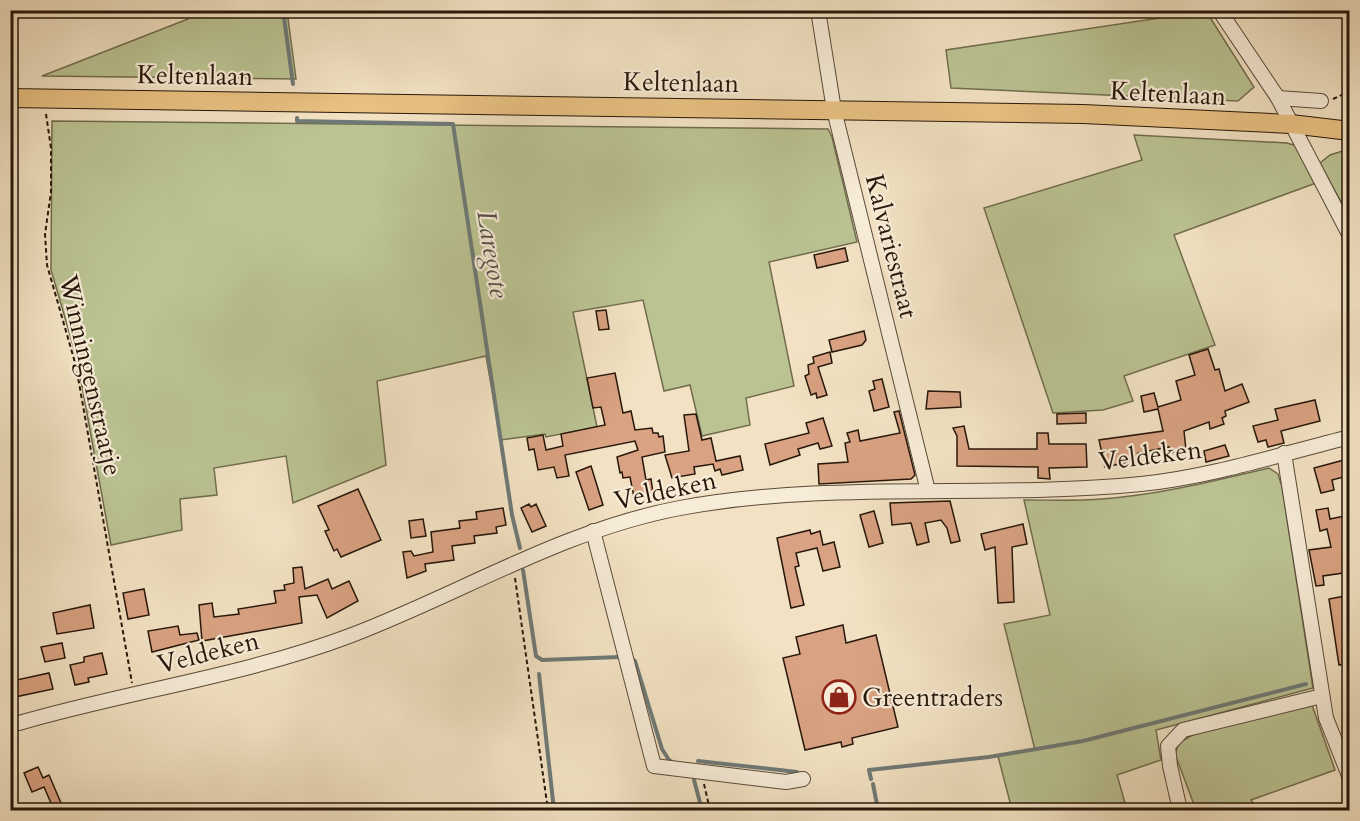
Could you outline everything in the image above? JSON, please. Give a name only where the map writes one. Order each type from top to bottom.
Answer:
[{"type":"main road","name":"Keltenlaan","points":[[10,98],[1083,114],[1291,124],[1350,131]]},
{"type":"street","name":"Kalvariestraat","points":[[818,10],[834,110],[928,491]]},
{"type":"street","points":[[1219,10],[1278,98],[1350,236]]},
{"type":"street","points":[[1278,98],[1321,101]]},
{"type":"street","name":"Veldeken","points":[[13,725],[298,654],[355,634],[513,563],[593,531],[677,509],[770,495],[1021,490],[1143,484],[1216,470],[1350,437]]},
{"type":"street","points":[[1284,453],[1326,718],[1350,778]]},
{"type":"street","points":[[593,531],[654,766],[786,782],[803,779]]},
{"type":"street","points":[[1180,810],[1168,746],[1184,730],[1322,696]]},
{"type":"path","points":[[1321,101],[1350,91]]},
{"type":"path","name":"Winningenstraatje","points":[[44,98],[51,148],[51,192],[45,234],[47,265],[76,366],[134,695]]},
{"type":"path","points":[[513,563],[548,810]]},
{"type":"path","points":[[702,773],[711,810]]},
{"type":"green space","points":[[187,11],[287,11],[296,79],[42,76],[188,19]]},
{"type":"green space","points":[[1206,11],[1254,87],[1238,101],[951,88],[946,50]]},
{"type":"green space","points":[[52,121],[828,129],[832,137],[857,242],[769,262],[794,386],[746,398],[750,425],[702,436],[690,385],[664,391],[643,300],[573,312],[597,427],[546,437],[545,434],[501,440],[486,356],[377,381],[386,465],[293,503],[286,456],[214,468],[217,495],[180,499],[182,530],[111,545],[77,359],[51,270]]},
{"type":"green space","points":[[1134,135],[1287,143],[1297,146],[1316,183],[1174,235],[1215,345],[1124,376],[1133,401],[1103,410],[1053,413],[984,208],[1142,160]]},
{"type":"green space","points":[[1350,149],[1349,217],[1320,163],[1330,155]]},
{"type":"green space","points":[[1269,468],[1278,474],[1282,487],[1313,688],[1156,730],[1161,760],[1117,775],[1127,810],[1012,810],[998,756],[1035,750],[1004,624],[1050,615],[1024,500],[1123,497],[1186,487]]},
{"type":"green space","points":[[1312,705],[1335,770],[1251,800],[1258,810],[1196,810],[1175,754],[1179,743],[1194,734]]},
{"type":"building","points":[[845,248],[848,261],[817,268],[814,255]]},
{"type":"building","points":[[606,310],[609,329],[599,330],[596,311]]},
{"type":"building","points":[[864,331],[866,340],[862,345],[832,352],[829,340]]},
{"type":"building","points":[[1208,349],[1215,370],[1219,369],[1225,391],[1242,384],[1249,402],[1225,411],[1226,416],[1222,418],[1224,424],[1210,429],[1209,422],[1184,431],[1186,450],[1170,453],[1169,447],[1138,453],[1139,460],[1105,467],[1099,440],[1163,431],[1158,409],[1144,412],[1141,396],[1154,393],[1158,407],[1181,400],[1176,381],[1195,375],[1189,355]]},
{"type":"building","points":[[830,352],[832,363],[818,367],[827,395],[817,398],[816,393],[811,395],[805,376],[809,374],[808,365],[814,363],[813,357]]},
{"type":"building","points":[[615,373],[623,413],[631,411],[635,430],[652,428],[653,433],[658,433],[659,437],[663,436],[665,452],[642,457],[646,480],[651,479],[653,493],[634,497],[630,477],[623,478],[622,472],[620,473],[617,457],[638,450],[635,441],[565,455],[569,476],[557,478],[554,467],[538,470],[534,449],[529,450],[527,438],[543,435],[546,450],[563,446],[561,434],[605,425],[601,407],[593,408],[587,378]]},
{"type":"building","points":[[882,379],[889,407],[874,411],[869,391],[875,389],[873,381]]},
{"type":"building","points":[[928,391],[960,392],[961,407],[926,409]]},
{"type":"building","points":[[1315,400],[1320,421],[1281,431],[1284,443],[1268,447],[1266,440],[1258,442],[1253,426],[1278,420],[1275,409]]},
{"type":"building","points":[[899,411],[915,475],[911,479],[819,484],[818,464],[848,462],[845,443],[850,442],[847,433],[858,430],[860,441],[900,433],[894,412]]},
{"type":"building","points":[[1086,413],[1086,423],[1057,424],[1057,414]]},
{"type":"building","points":[[696,414],[702,440],[711,438],[716,461],[740,456],[743,470],[722,475],[720,469],[715,471],[713,464],[694,467],[695,474],[672,478],[665,455],[689,451],[684,415]]},
{"type":"building","points":[[823,418],[832,446],[820,449],[818,443],[798,449],[800,455],[770,465],[765,444],[809,433],[806,423]]},
{"type":"building","points":[[964,426],[969,449],[1037,449],[1037,433],[1048,433],[1049,444],[1086,444],[1087,467],[1049,468],[1050,479],[1038,478],[1038,467],[957,466],[957,436],[953,428]]},
{"type":"building","points":[[1225,445],[1229,456],[1206,462],[1204,451]]},
{"type":"building","points":[[1344,460],[1347,476],[1332,480],[1334,490],[1321,493],[1314,468]]},
{"type":"building","points":[[591,466],[603,505],[589,510],[576,472]]},
{"type":"building","points":[[358,489],[381,540],[341,557],[337,549],[334,551],[325,531],[329,530],[318,506]]},
{"type":"building","points":[[950,501],[960,541],[951,543],[947,528],[941,520],[925,523],[929,542],[917,545],[911,523],[892,525],[890,503]]},
{"type":"building","points":[[529,504],[531,507],[536,504],[546,526],[532,532],[521,508]]},
{"type":"building","points":[[503,508],[506,525],[496,527],[497,533],[474,536],[475,543],[452,546],[454,560],[425,564],[426,571],[407,578],[403,552],[411,551],[414,556],[433,552],[431,532],[460,528],[459,521],[477,519],[476,512]]},
{"type":"building","points":[[1328,508],[1330,519],[1344,516],[1350,535],[1350,572],[1323,576],[1324,585],[1316,586],[1309,550],[1331,547],[1327,529],[1320,531],[1316,510]]},
{"type":"building","points":[[874,511],[883,543],[869,547],[860,515]]},
{"type":"building","points":[[423,519],[426,536],[411,538],[409,521]]},
{"type":"building","points":[[1023,524],[1027,544],[1012,547],[1014,602],[998,603],[995,547],[985,550],[981,534]]},
{"type":"building","points":[[810,530],[811,534],[820,531],[823,545],[834,542],[840,567],[823,571],[817,548],[796,553],[799,566],[795,567],[804,605],[791,608],[777,538]]},
{"type":"building","points":[[302,567],[305,589],[328,579],[332,589],[349,581],[358,601],[327,618],[317,595],[299,597],[302,623],[202,641],[199,605],[212,603],[214,617],[239,614],[238,609],[276,603],[274,591],[285,590],[284,585],[294,583],[293,568]]},
{"type":"building","points":[[144,589],[149,615],[128,619],[123,593]]},
{"type":"building","points":[[1345,596],[1345,599],[1350,598],[1350,663],[1339,665],[1329,599]]},
{"type":"building","points":[[90,605],[94,628],[57,634],[53,613]]},
{"type":"building","points":[[843,625],[846,643],[876,635],[898,727],[852,738],[853,744],[842,747],[841,742],[805,750],[783,658],[800,654],[796,637]]},
{"type":"building","points":[[178,626],[180,635],[197,633],[199,640],[152,652],[148,631]]},
{"type":"building","points":[[62,643],[65,658],[45,662],[41,647]]},
{"type":"building","points":[[102,653],[107,674],[88,678],[89,682],[75,685],[70,665],[84,662],[84,657]]},
{"type":"building","points":[[49,673],[53,689],[15,697],[12,681]]},
{"type":"building","points":[[38,767],[43,778],[49,775],[64,810],[54,810],[44,787],[32,792],[24,773]]},
{"type":"waterway","name":"Laregote","points":[[283,10],[293,84]]},
{"type":"waterway","name":"Laregote","points":[[297,118],[297,121],[453,124],[512,515],[520,548]]},
{"type":"waterway","name":"Laregote","points":[[523,570],[536,656],[542,660],[620,657]]},
{"type":"waterway","name":"Laregote","points":[[630,657],[635,661],[662,749],[669,760],[674,763]]},
{"type":"waterway","points":[[539,674],[554,810]]},
{"type":"waterway","points":[[871,779],[869,770],[989,757],[1083,741],[1306,684]]},
{"type":"waterway","points":[[698,761],[797,772]]},
{"type":"waterway","name":"Laregote","points":[[694,780],[702,810]]},
{"type":"waterway","points":[[873,784],[878,810]]},
{"type":"place","name":"Greentraders","points":[[839,697]]}]
